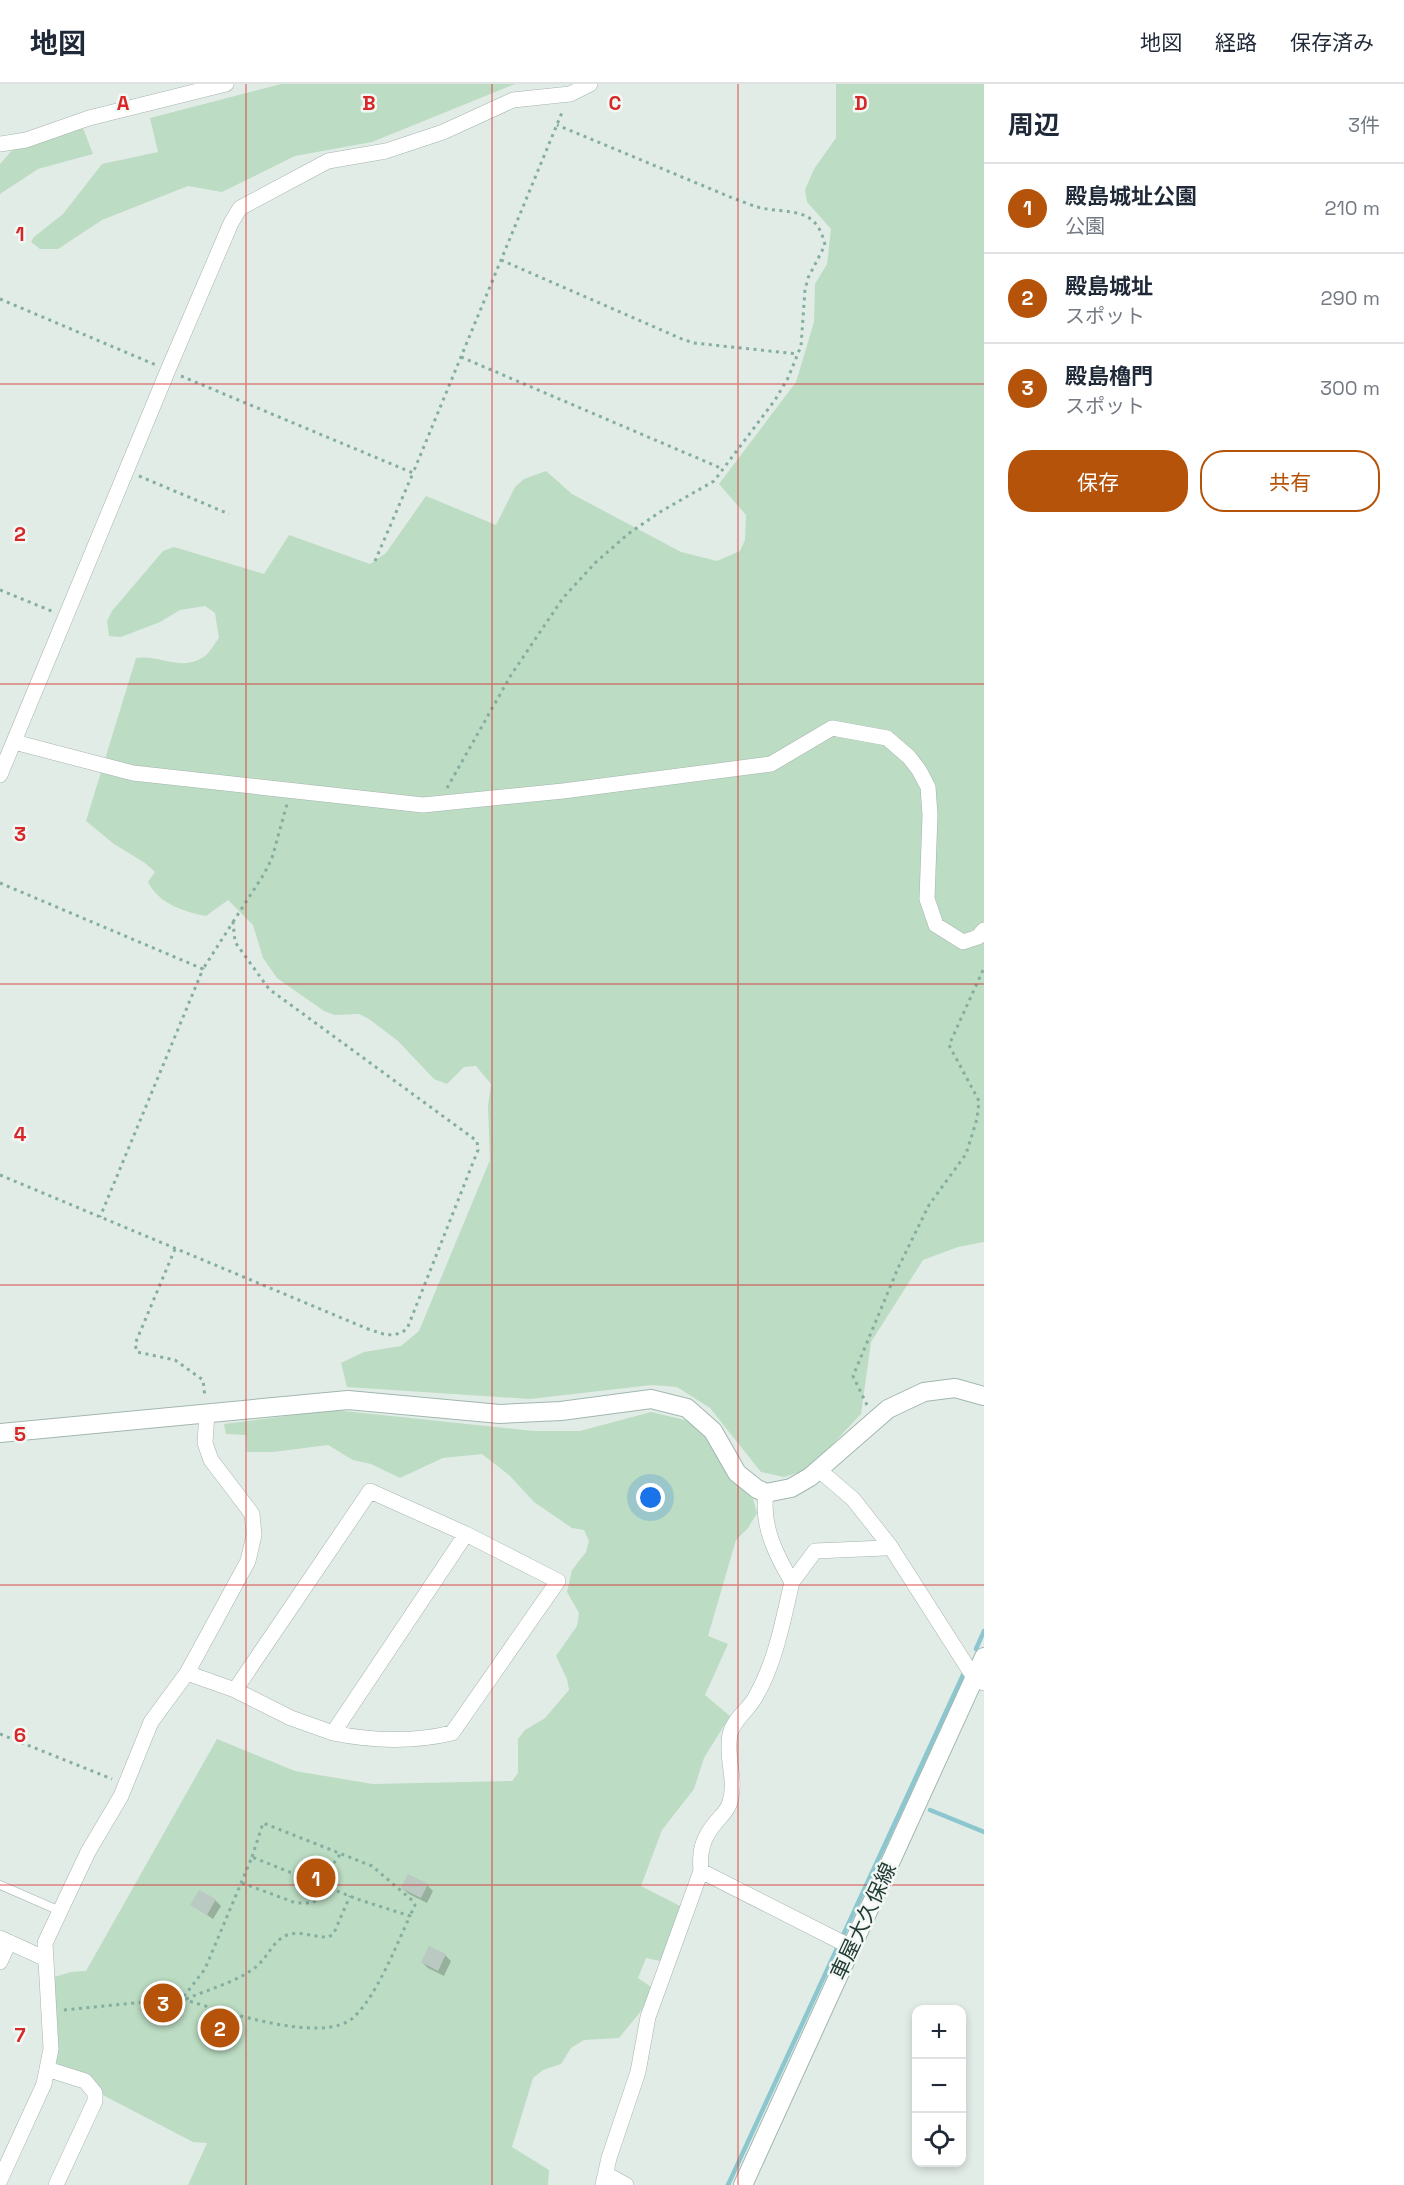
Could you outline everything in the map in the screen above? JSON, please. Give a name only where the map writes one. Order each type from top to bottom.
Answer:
[{"type":"street","points":[[0,144],[26,140],[89,118],[226,84]]},
{"type":"street","points":[[0,776],[168,370],[231,223],[240,208],[328,161],[386,151],[443,132],[513,100],[570,94],[590,84]]},
{"type":"street","points":[[14,742],[133,773],[423,805],[563,791],[771,764],[832,728],[887,738],[909,757],[928,787],[930,815],[927,898],[936,925],[963,942],[978,937],[984,930]]},
{"type":"street","points":[[0,1432],[348,1400],[500,1414],[561,1411],[651,1399],[687,1408],[713,1431],[737,1473],[757,1489],[766,1493],[791,1488],[819,1470],[888,1409],[924,1392],[955,1388],[984,1396]]},
{"type":"street","points":[[0,2180],[44,2084],[51,2049],[45,1942],[88,1852],[121,1796],[123,1786],[151,1722],[187,1673],[248,1561],[254,1535],[252,1514],[211,1460],[205,1443],[207,1413]]},
{"type":"street","points":[[819,1470],[853,1499],[891,1546],[979,1681]]},
{"type":"street","points":[[187,1673],[235,1690],[291,1718],[333,1732],[355,1737],[428,1739],[452,1734],[558,1581],[466,1534],[370,1491],[235,1690]]},
{"type":"street","points":[[766,1493],[764,1508],[770,1536],[782,1566],[792,1582]]},
{"type":"street","points":[[333,1732],[466,1534]]},
{"type":"street","points":[[626,2185],[605,2179],[609,2158],[638,2072],[648,2017],[701,1871],[699,1854],[703,1842],[710,1829],[726,1810],[732,1793],[728,1747],[731,1731],[739,1715],[756,1698],[776,1650],[792,1582],[815,1551],[891,1546]]},
{"type":"street","name":"車屋大久保線","points":[[743,2185],[843,1943],[979,1681],[984,1658]]},
{"type":"street","points":[[701,1871],[843,1943]]},
{"type":"street","points":[[0,1962],[4,1940],[46,1959]]},
{"type":"street","points":[[47,2069],[85,2081],[95,2093],[95,2101],[56,2185]]},
{"type":"lane","points":[[0,1885],[60,1911]]},
{"type":"path","points":[[375,561],[570,94]]},
{"type":"path","points":[[438,803],[511,675],[563,598],[595,563],[628,534],[660,512],[714,481],[775,400],[788,378],[801,346],[805,290],[808,278],[825,245],[818,224],[807,216],[758,207],[735,199],[557,125]]},
{"type":"path","points":[[501,260],[694,343],[798,354]]},
{"type":"path","points":[[0,299],[413,473]]},
{"type":"path","points":[[461,357],[723,469]]},
{"type":"path","points":[[126,470],[229,514]]},
{"type":"path","points":[[0,590],[66,617]]},
{"type":"path","points":[[100,1217],[203,969],[272,858],[291,790]]},
{"type":"path","points":[[0,883],[203,969]]},
{"type":"path","points":[[0,1175],[368,1329],[387,1335],[397,1335],[407,1329],[478,1150],[477,1141],[269,989],[235,942],[233,922]]},
{"type":"path","points":[[875,1420],[852,1376],[898,1268],[929,1205],[966,1154],[980,1101],[949,1046],[984,968]]},
{"type":"path","points":[[175,1248],[135,1344],[137,1352],[175,1360],[203,1380],[207,1413]]},
{"type":"path","points":[[0,1734],[107,1776],[123,1786]]},
{"type":"path","points":[[263,1823],[372,1866],[416,1905],[365,2004],[353,2019],[342,2024],[297,2029],[183,2000],[205,1969],[242,1883],[263,1823]]},
{"type":"path","points":[[242,1883],[296,1904],[312,1903],[318,1899],[331,1867],[341,1853]]},
{"type":"path","points":[[252,1857],[350,1896],[410,1916]]},
{"type":"path","points":[[50,2013],[80,2007],[154,2001],[171,2004],[183,2000],[246,1974],[258,1965],[273,1944],[286,1936],[300,1933],[329,1937],[334,1933],[350,1896]]},
{"type":"green space","points":[[281,84],[515,84],[372,142],[295,156],[222,192],[188,186],[102,220],[58,249],[40,249],[31,242],[63,214],[102,164],[158,152],[150,118]]},
{"type":"green space","points":[[836,84],[984,84],[984,1242],[958,1247],[923,1260],[871,1342],[861,1414],[809,1469],[784,1477],[761,1472],[710,1408],[677,1387],[652,1385],[530,1399],[347,1387],[341,1363],[364,1352],[401,1346],[419,1331],[490,1160],[488,1106],[491,1084],[476,1066],[464,1067],[447,1084],[434,1079],[398,1041],[369,1019],[359,1014],[335,1015],[324,1011],[277,978],[263,958],[253,925],[228,900],[206,916],[172,905],[158,896],[148,882],[155,872],[114,844],[86,821],[136,658],[154,658],[179,663],[196,661],[211,650],[219,638],[215,613],[205,606],[180,610],[160,622],[121,637],[109,636],[107,621],[112,611],[163,551],[174,547],[264,574],[289,535],[370,564],[386,553],[426,496],[496,525],[515,487],[524,479],[546,471],[572,494],[681,552],[717,561],[740,551],[745,540],[746,515],[719,484],[796,382],[814,322],[815,284],[827,264],[831,229],[807,202],[805,190],[814,169],[836,138]]},
{"type":"green space","points":[[83,128],[93,154],[38,169],[0,194],[0,164],[16,146]]},
{"type":"green space","points":[[334,1410],[534,1431],[580,1431],[651,1412],[689,1421],[705,1432],[735,1482],[753,1499],[757,1513],[748,1528],[736,1540],[708,1636],[728,1644],[705,1695],[730,1716],[704,1758],[694,1789],[662,1830],[641,1886],[682,1907],[660,1961],[646,1958],[638,1978],[654,1989],[641,2011],[619,2038],[584,2040],[571,2048],[561,2064],[543,2070],[533,2078],[512,2147],[549,2170],[548,2185],[188,2185],[207,2143],[193,2142],[51,2068],[54,1977],[86,1971],[217,1739],[295,1771],[373,1784],[512,1781],[518,1773],[518,1739],[525,1730],[545,1718],[569,1690],[567,1679],[556,1656],[577,1626],[579,1613],[567,1592],[572,1570],[586,1552],[589,1541],[584,1530],[572,1528],[534,1502],[509,1475],[482,1454],[443,1458],[400,1478],[371,1464],[353,1460],[328,1445],[273,1452],[247,1452],[246,1435],[226,1434],[224,1424]]},
{"type":"building","points":[[408,1874],[428,1884],[421,1898],[401,1888]]},
{"type":"building","points":[[199,1890],[216,1899],[207,1915],[190,1905]]},
{"type":"building","points":[[429,1946],[446,1954],[438,1971],[421,1962]]},
{"type":"waterway","points":[[976,1649],[984,1631]]},
{"type":"waterway","points":[[728,2185],[963,1675]]},
{"type":"waterway","points":[[930,1810],[984,1832]]},
{"type":"place","name":"殿島城址公園","points":[[316,1878]]},
{"type":"place","name":"殿島櫓門","points":[[163,2003]]},
{"type":"place","name":"殿島城址","points":[[220,2028]]}]
